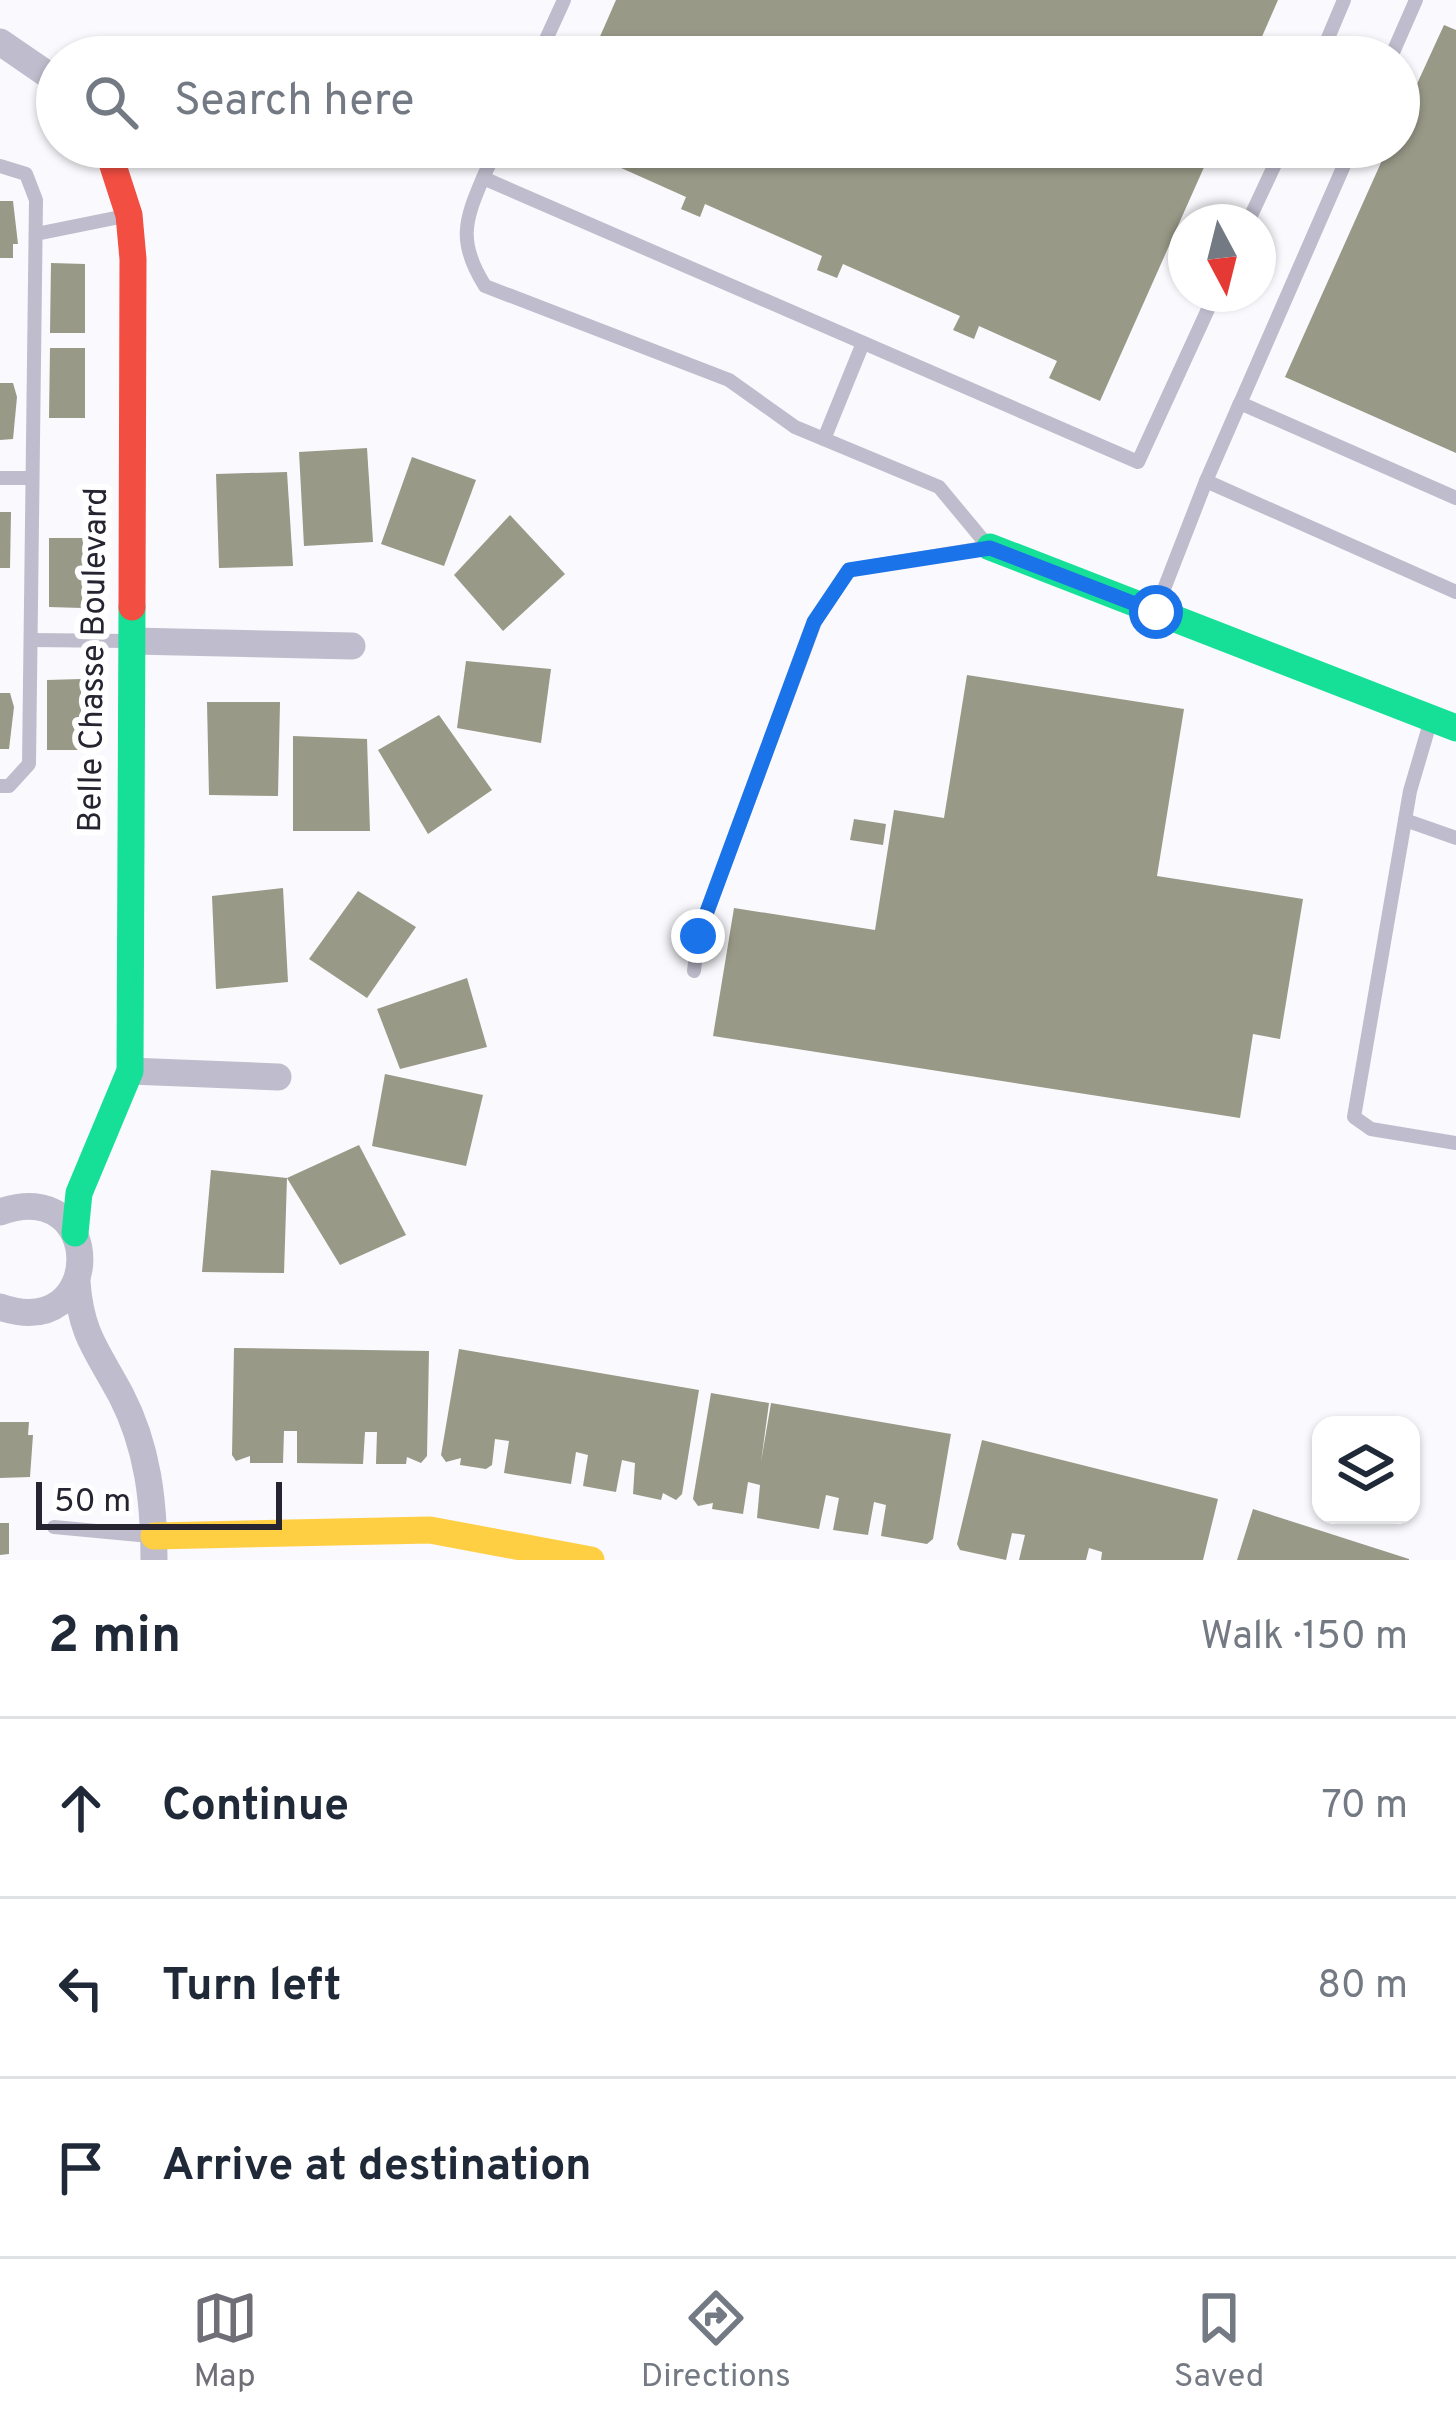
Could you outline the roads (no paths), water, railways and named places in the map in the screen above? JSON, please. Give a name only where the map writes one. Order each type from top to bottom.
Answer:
[{"type":"street","points":[[0,42],[36,67]]},
{"type":"street","name":"Belle Chasse Boulevard","points":[[114,168],[129,215],[130,1071],[79,1193],[75,1233],[82,1258],[77,1282],[86,1338],[122,1396],[148,1462],[154,1548]]},
{"type":"street","points":[[990,548],[1444,723]]},
{"type":"street","points":[[132,640],[352,646]]},
{"type":"street","points":[[130,1071],[278,1077]]},
{"type":"street","points":[[0,1212],[64,1195],[89,1169]]},
{"type":"street","points":[[32,1205],[56,1213],[75,1233]]},
{"type":"street","points":[[43,1312],[61,1303],[77,1282]]},
{"type":"street","name":"Belle Chasse Boulevard","points":[[0,1307],[20,1314],[43,1312],[86,1338]]},
{"type":"street","points":[[154,1548],[430,1530],[591,1560]]},
{"type":"lane","points":[[548,36],[564,0]]},
{"type":"lane","points":[[1329,36],[1344,0]]},
{"type":"lane","points":[[1400,36],[1416,0]]},
{"type":"lane","points":[[0,166],[26,174],[33,183],[35,234],[29,764],[9,786],[0,786]]},
{"type":"lane","points":[[488,168],[462,228],[467,259],[485,286],[729,380],[795,427],[939,487],[990,548]]},
{"type":"lane","points":[[1256,204],[1273,168]]},
{"type":"lane","points":[[1156,612],[1206,481],[1343,168]]},
{"type":"lane","points":[[483,178],[1138,462],[1207,312]]},
{"type":"lane","points":[[35,234],[129,215]]},
{"type":"lane","points":[[824,439],[863,343]]},
{"type":"lane","points":[[1238,408],[1240,403],[1456,498]]},
{"type":"lane","points":[[0,478],[32,478]]},
{"type":"lane","points":[[1206,481],[1456,592]]},
{"type":"lane","points":[[694,971],[698,936],[814,622],[849,570],[990,548]]},
{"type":"lane","points":[[31,640],[132,640]]},
{"type":"lane","points":[[1444,723],[1405,820],[1354,1117],[1371,1129],[1456,1143]]},
{"type":"lane","points":[[1405,820],[1456,838]]},
{"type":"lane","points":[[54,1527],[154,1548]]}]
